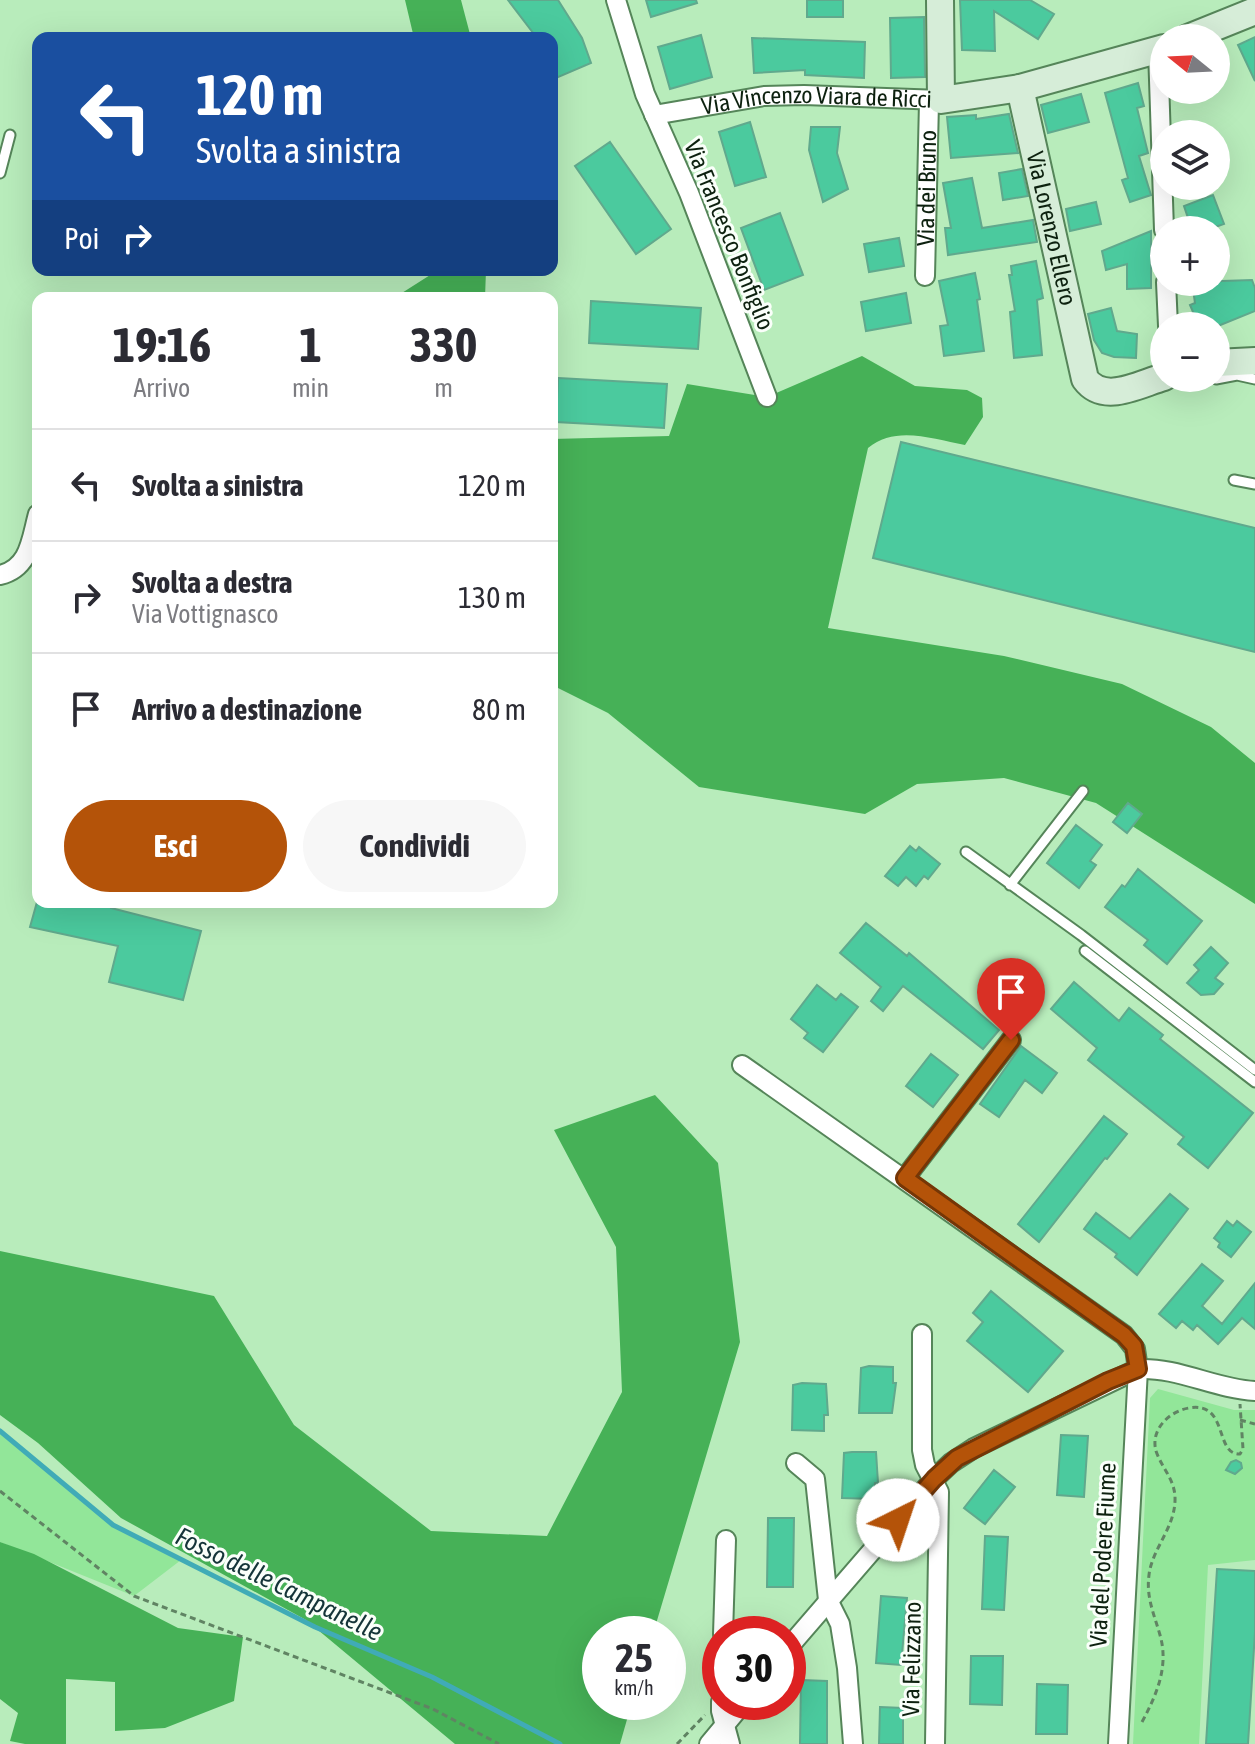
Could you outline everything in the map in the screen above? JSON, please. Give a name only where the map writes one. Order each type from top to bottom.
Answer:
[{"type":"street","name":"Via Francesco Bonfiglio","points":[[616,0],[635,67],[689,193],[767,397]]},
{"type":"street","name":"Via dei Bruno","points":[[925,276],[940,0]]},
{"type":"street","points":[[1223,24],[1255,11]]},
{"type":"street","name":"Via Vincenzo Viara de Ricci","points":[[654,115],[764,96],[935,101],[1020,88],[1150,52]]},
{"type":"street","name":"Via Lorenzo Ellero","points":[[1020,88],[1082,371],[1090,385],[1103,392],[1150,381]]},
{"type":"street","points":[[1162,104],[1164,216]]},
{"type":"street","points":[[1230,363],[1254,364]]},
{"type":"street","points":[[0,575],[12,573],[26,560],[32,537]]},
{"type":"street","points":[[905,1178],[1011,1040]]},
{"type":"street","points":[[742,1065],[1124,1335],[1134,1346],[1138,1369]]},
{"type":"street","name":"Via Felizzano","points":[[922,1334],[922,1450],[925,1465],[939,1492],[935,1744]]},
{"type":"street","points":[[806,1626],[934,1479],[974,1448],[1138,1369],[1164,1371],[1248,1390]]},
{"type":"street","name":"Via del Podere Fiume","points":[[1118,1744],[1138,1369]]},
{"type":"street","points":[[796,1463],[815,1479],[828,1600],[840,1624],[847,1668],[853,1744]]},
{"type":"street","points":[[724,1616],[726,1540]]},
{"type":"street","points":[[709,1744],[720,1720]]},
{"type":"street","points":[[725,1720],[730,1744]]},
{"type":"lane","points":[[0,173],[10,135]]},
{"type":"lane","points":[[1230,376],[1254,364]]},
{"type":"lane","points":[[1234,480],[1255,484]]},
{"type":"lane","points":[[1010,885],[1083,791]]},
{"type":"lane","points":[[966,852],[1081,935],[1255,1070]]},
{"type":"lane","points":[[1085,951],[1255,1082]]},
{"type":"path","points":[[1142,1722],[1162,1678],[1163,1664],[1163,1648],[1149,1604],[1149,1573],[1169,1531],[1175,1504],[1175,1488],[1156,1450],[1155,1438],[1160,1425],[1171,1414],[1193,1406],[1218,1419],[1226,1449],[1230,1453],[1240,1454],[1243,1449],[1240,1420],[1248,1390]]},
{"type":"path","points":[[1240,1420],[1255,1424]]},
{"type":"path","points":[[0,1491],[134,1596],[433,1709],[499,1744]]},
{"type":"path","points":[[677,1744],[702,1716]]},
{"type":"green space","points":[[405,0],[461,0],[469,32],[413,32]]},
{"type":"green space","points":[[429,276],[486,276],[485,292],[403,292]]},
{"type":"green space","points":[[862,356],[915,386],[967,390],[982,398],[983,417],[965,445],[902,435],[879,441],[868,448],[828,628],[1004,656],[1122,684],[1211,727],[1255,763],[1255,904],[1096,803],[1004,778],[917,784],[865,814],[699,787],[608,713],[558,688],[558,439],[669,436],[687,384],[767,397]]},
{"type":"green space","points":[[655,1095],[718,1163],[740,1342],[658,1616],[582,1616],[582,1720],[627,1720],[620,1744],[455,1744],[306,1620],[121,1518],[38,1443],[0,1415],[0,1251],[214,1296],[294,1425],[431,1531],[547,1536],[622,1392],[616,1247],[554,1130]]},
{"type":"green space","points":[[1158,1389],[1234,1410],[1255,1410],[1255,1560],[1208,1565],[1199,1744],[1133,1744],[1150,1398]]},
{"type":"green space","points":[[0,1431],[113,1525],[181,1560],[134,1596],[0,1542]]},
{"type":"green space","points":[[0,1542],[34,1554],[178,1628],[243,1637],[234,1701],[165,1728],[115,1731],[115,1682],[66,1679],[66,1744],[10,1741],[18,1713],[0,1699]]},
{"type":"building","points":[[508,0],[558,0],[582,38],[591,63],[558,77],[558,32],[532,32]]},
{"type":"building","points":[[646,0],[696,0],[697,3],[651,17]]},
{"type":"building","points":[[807,0],[843,0],[843,17],[807,17]]},
{"type":"building","points":[[960,0],[1030,0],[1054,14],[1038,39],[994,11],[995,51],[962,50]]},
{"type":"building","points":[[924,17],[925,77],[891,78],[890,18]]},
{"type":"building","points":[[701,35],[712,77],[670,89],[658,47]]},
{"type":"building","points":[[1255,37],[1255,81],[1238,45]]},
{"type":"building","points":[[752,38],[865,42],[864,78],[805,75],[805,70],[754,73]]},
{"type":"building","points":[[1138,83],[1144,106],[1137,108],[1148,153],[1139,156],[1150,195],[1130,202],[1122,180],[1128,178],[1105,93]]},
{"type":"building","points":[[1081,94],[1089,122],[1048,133],[1041,105]]},
{"type":"building","points":[[1009,114],[1018,153],[951,158],[947,117],[976,115],[976,119]]},
{"type":"building","points":[[750,122],[766,177],[735,186],[719,132]]},
{"type":"building","points":[[811,127],[840,127],[837,153],[848,189],[823,202],[809,150]]},
{"type":"building","points":[[610,142],[671,229],[636,254],[575,166]]},
{"type":"building","points":[[1022,169],[1028,196],[1003,200],[999,173]]},
{"type":"building","points":[[972,178],[982,228],[1033,220],[1037,242],[948,255],[945,228],[951,228],[943,183]]},
{"type":"building","points":[[1200,200],[1215,200],[1221,216],[1187,216],[1184,206]]},
{"type":"building","points":[[1096,202],[1101,224],[1070,231],[1066,209]]},
{"type":"building","points":[[780,213],[803,275],[764,290],[741,228]]},
{"type":"building","points":[[1150,231],[1150,288],[1127,289],[1127,264],[1106,270],[1102,251]]},
{"type":"building","points":[[899,238],[904,266],[869,272],[864,244]]},
{"type":"building","points":[[1036,261],[1043,298],[1037,300],[1042,355],[1014,358],[1010,312],[1015,311],[1009,275],[1012,275],[1011,266]]},
{"type":"building","points":[[975,273],[984,351],[944,356],[940,326],[948,325],[939,281]]},
{"type":"building","points":[[1252,280],[1255,311],[1230,321],[1230,312],[1193,312],[1190,305],[1195,303],[1194,296],[1230,296],[1230,281]]},
{"type":"building","points":[[906,293],[911,323],[866,331],[861,302]]},
{"type":"building","points":[[591,301],[701,308],[698,349],[589,343]]},
{"type":"building","points":[[1111,308],[1117,331],[1137,334],[1136,358],[1102,353],[1094,340],[1088,314]]},
{"type":"building","points":[[558,378],[667,384],[664,428],[558,422]]},
{"type":"building","points":[[901,442],[1255,528],[1255,652],[873,558]]},
{"type":"building","points":[[1128,803],[1142,814],[1127,833],[1113,822]]},
{"type":"building","points":[[1076,825],[1102,845],[1090,861],[1096,865],[1079,888],[1047,863]]},
{"type":"building","points":[[910,846],[916,851],[919,847],[940,864],[928,879],[924,876],[916,886],[906,877],[898,886],[885,876]]},
{"type":"building","points":[[1138,869],[1202,921],[1167,964],[1144,945],[1148,940],[1105,907]]},
{"type":"building","points":[[35,908],[111,908],[201,931],[183,1000],[109,982],[118,946],[30,927]]},
{"type":"building","points":[[866,923],[907,956],[909,953],[999,1030],[983,1049],[903,986],[883,1011],[871,1001],[881,987],[840,953]]},
{"type":"building","points":[[1211,947],[1228,963],[1215,978],[1223,984],[1214,994],[1201,995],[1187,983],[1199,970],[1194,965]]},
{"type":"building","points":[[1074,982],[1119,1021],[1129,1008],[1163,1035],[1160,1039],[1253,1113],[1208,1168],[1178,1144],[1184,1137],[1088,1060],[1097,1048],[1051,1009]]},
{"type":"building","points":[[817,985],[836,1000],[841,994],[858,1007],[823,1052],[804,1038],[808,1033],[791,1019]]},
{"type":"building","points":[[1021,1046],[1057,1073],[1042,1093],[1025,1080],[999,1117],[980,1104]]},
{"type":"building","points":[[931,1054],[958,1075],[933,1107],[906,1086]]},
{"type":"building","points":[[1104,1116],[1127,1134],[1039,1242],[1018,1224]]},
{"type":"building","points":[[1170,1194],[1188,1209],[1137,1275],[1115,1257],[1117,1254],[1084,1229],[1096,1213],[1130,1239]]},
{"type":"building","points":[[1227,1221],[1233,1226],[1237,1221],[1251,1232],[1231,1257],[1218,1247],[1220,1243],[1214,1238]]},
{"type":"building","points":[[1202,1264],[1223,1281],[1202,1306],[1222,1324],[1255,1283],[1255,1329],[1242,1318],[1218,1344],[1197,1325],[1193,1330],[1182,1321],[1176,1328],[1159,1314]]},
{"type":"building","points":[[991,1291],[1063,1351],[1028,1392],[967,1341],[983,1322],[973,1313]]},
{"type":"building","points":[[893,1367],[893,1383],[896,1383],[892,1413],[859,1413],[861,1368]]},
{"type":"building","points":[[826,1384],[828,1415],[824,1415],[824,1431],[792,1430],[793,1385]]},
{"type":"building","points":[[1061,1435],[1088,1436],[1084,1497],[1057,1495]]},
{"type":"building","points":[[876,1452],[878,1483],[875,1483],[874,1499],[842,1498],[844,1453]]},
{"type":"building","points":[[1236,1460],[1242,1468],[1235,1474],[1226,1470],[1231,1462]]},
{"type":"building","points":[[994,1470],[1015,1487],[985,1524],[964,1508]]},
{"type":"building","points":[[768,1518],[794,1518],[793,1587],[767,1587]]},
{"type":"building","points":[[985,1536],[1008,1537],[1004,1610],[982,1609]]},
{"type":"building","points":[[1217,1569],[1255,1571],[1255,1632],[1248,1744],[1206,1744]]},
{"type":"building","points":[[881,1596],[907,1598],[901,1665],[876,1663]]},
{"type":"building","points":[[971,1656],[1003,1656],[1002,1705],[970,1704]]},
{"type":"building","points":[[806,1680],[827,1681],[827,1744],[800,1744],[800,1720],[806,1720]]},
{"type":"building","points":[[1037,1684],[1068,1685],[1067,1734],[1036,1734]]},
{"type":"building","points":[[880,1707],[903,1708],[903,1744],[879,1744]]},
{"type":"waterway","name":"Fosso delle Campanelle","points":[[0,1431],[113,1525],[315,1627],[432,1677],[560,1744]]},
{"type":"route","points":[[898,1520],[957,1458],[1108,1381],[1138,1369],[1134,1346],[1124,1335],[905,1178],[1011,1040]]}]
